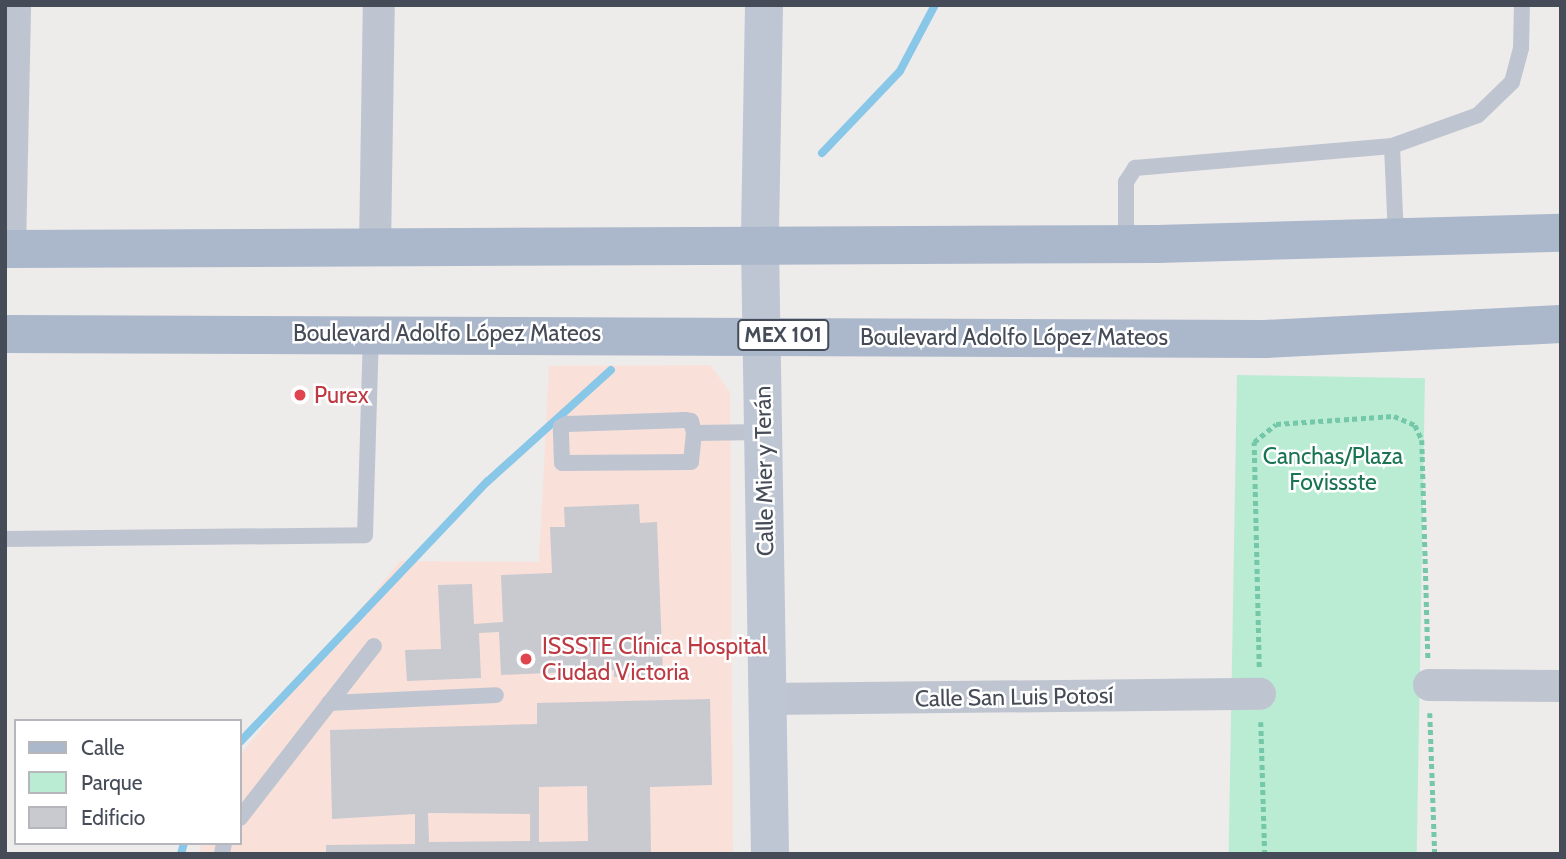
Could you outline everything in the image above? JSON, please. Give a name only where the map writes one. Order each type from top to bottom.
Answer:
[{"type":"main road","points":[[7,249],[1126,244],[1396,240],[1561,233]]},
{"type":"main road","name":"Boulevard Adolfo López Mateos","points":[[5,334],[371,332],[1265,339],[1561,324]]},
{"type":"street","points":[[7,249],[15,5]]},
{"type":"street","points":[[375,248],[379,5]]},
{"type":"street","name":"Calle Mier y Terán","points":[[764,5],[760,245],[770,854]]},
{"type":"street","points":[[1429,685],[1561,686]]},
{"type":"street","name":"Calle San Luis Potosí","points":[[767,699],[1260,694]]},
{"type":"lane","points":[[1126,244],[1126,182],[1135,168],[1392,146],[1478,116],[1512,82],[1521,48],[1522,5]]},
{"type":"lane","points":[[1392,146],[1396,240]]},
{"type":"lane","points":[[5,539],[365,535],[371,332]]},
{"type":"lane","points":[[685,420],[691,421],[694,433],[691,462],[562,463],[561,428],[567,424],[685,420]]},
{"type":"lane","points":[[694,433],[764,432]]},
{"type":"lane","points":[[242,815],[374,646]]},
{"type":"lane","points":[[329,704],[496,695]]},
{"type":"path","points":[[1265,854],[1254,442],[1276,424],[1381,417],[1405,419],[1415,425],[1422,440],[1435,854]]},
{"type":"shaded area","name":"ISSSTE Clínica Hospital Ciudad Victoria","points":[[710,365],[730,392],[733,854],[200,854],[201,845],[242,845],[242,753],[400,561],[539,562],[549,366]]},
{"type":"green space","name":"Canchas/Plaza Fovissste","points":[[1237,375],[1425,378],[1417,854],[1229,854]]},
{"type":"building","points":[[639,504],[640,523],[657,522],[663,675],[614,677],[614,670],[501,675],[499,632],[479,633],[481,678],[407,681],[405,650],[441,649],[438,585],[472,584],[474,624],[503,622],[501,575],[552,573],[550,527],[565,527],[564,507]]},
{"type":"building","points":[[710,699],[712,785],[650,787],[651,854],[326,854],[326,845],[415,844],[415,814],[332,819],[330,730],[537,724],[537,703]],"holes":[[[587,786],[588,841],[539,842],[539,787]],[[428,813],[530,814],[530,841],[429,842]]]},
{"type":"waterway","points":[[822,153],[900,71],[935,5]]},
{"type":"waterway","points":[[242,740],[487,482],[611,370]]},
{"type":"waterway","points":[[181,854],[183,845]]},
{"type":"place","name":"Purex","points":[[300,395]]},
{"type":"place","name":"ISSSTE Clínica Hospital Ciudad Victoria","points":[[526,659]]}]
